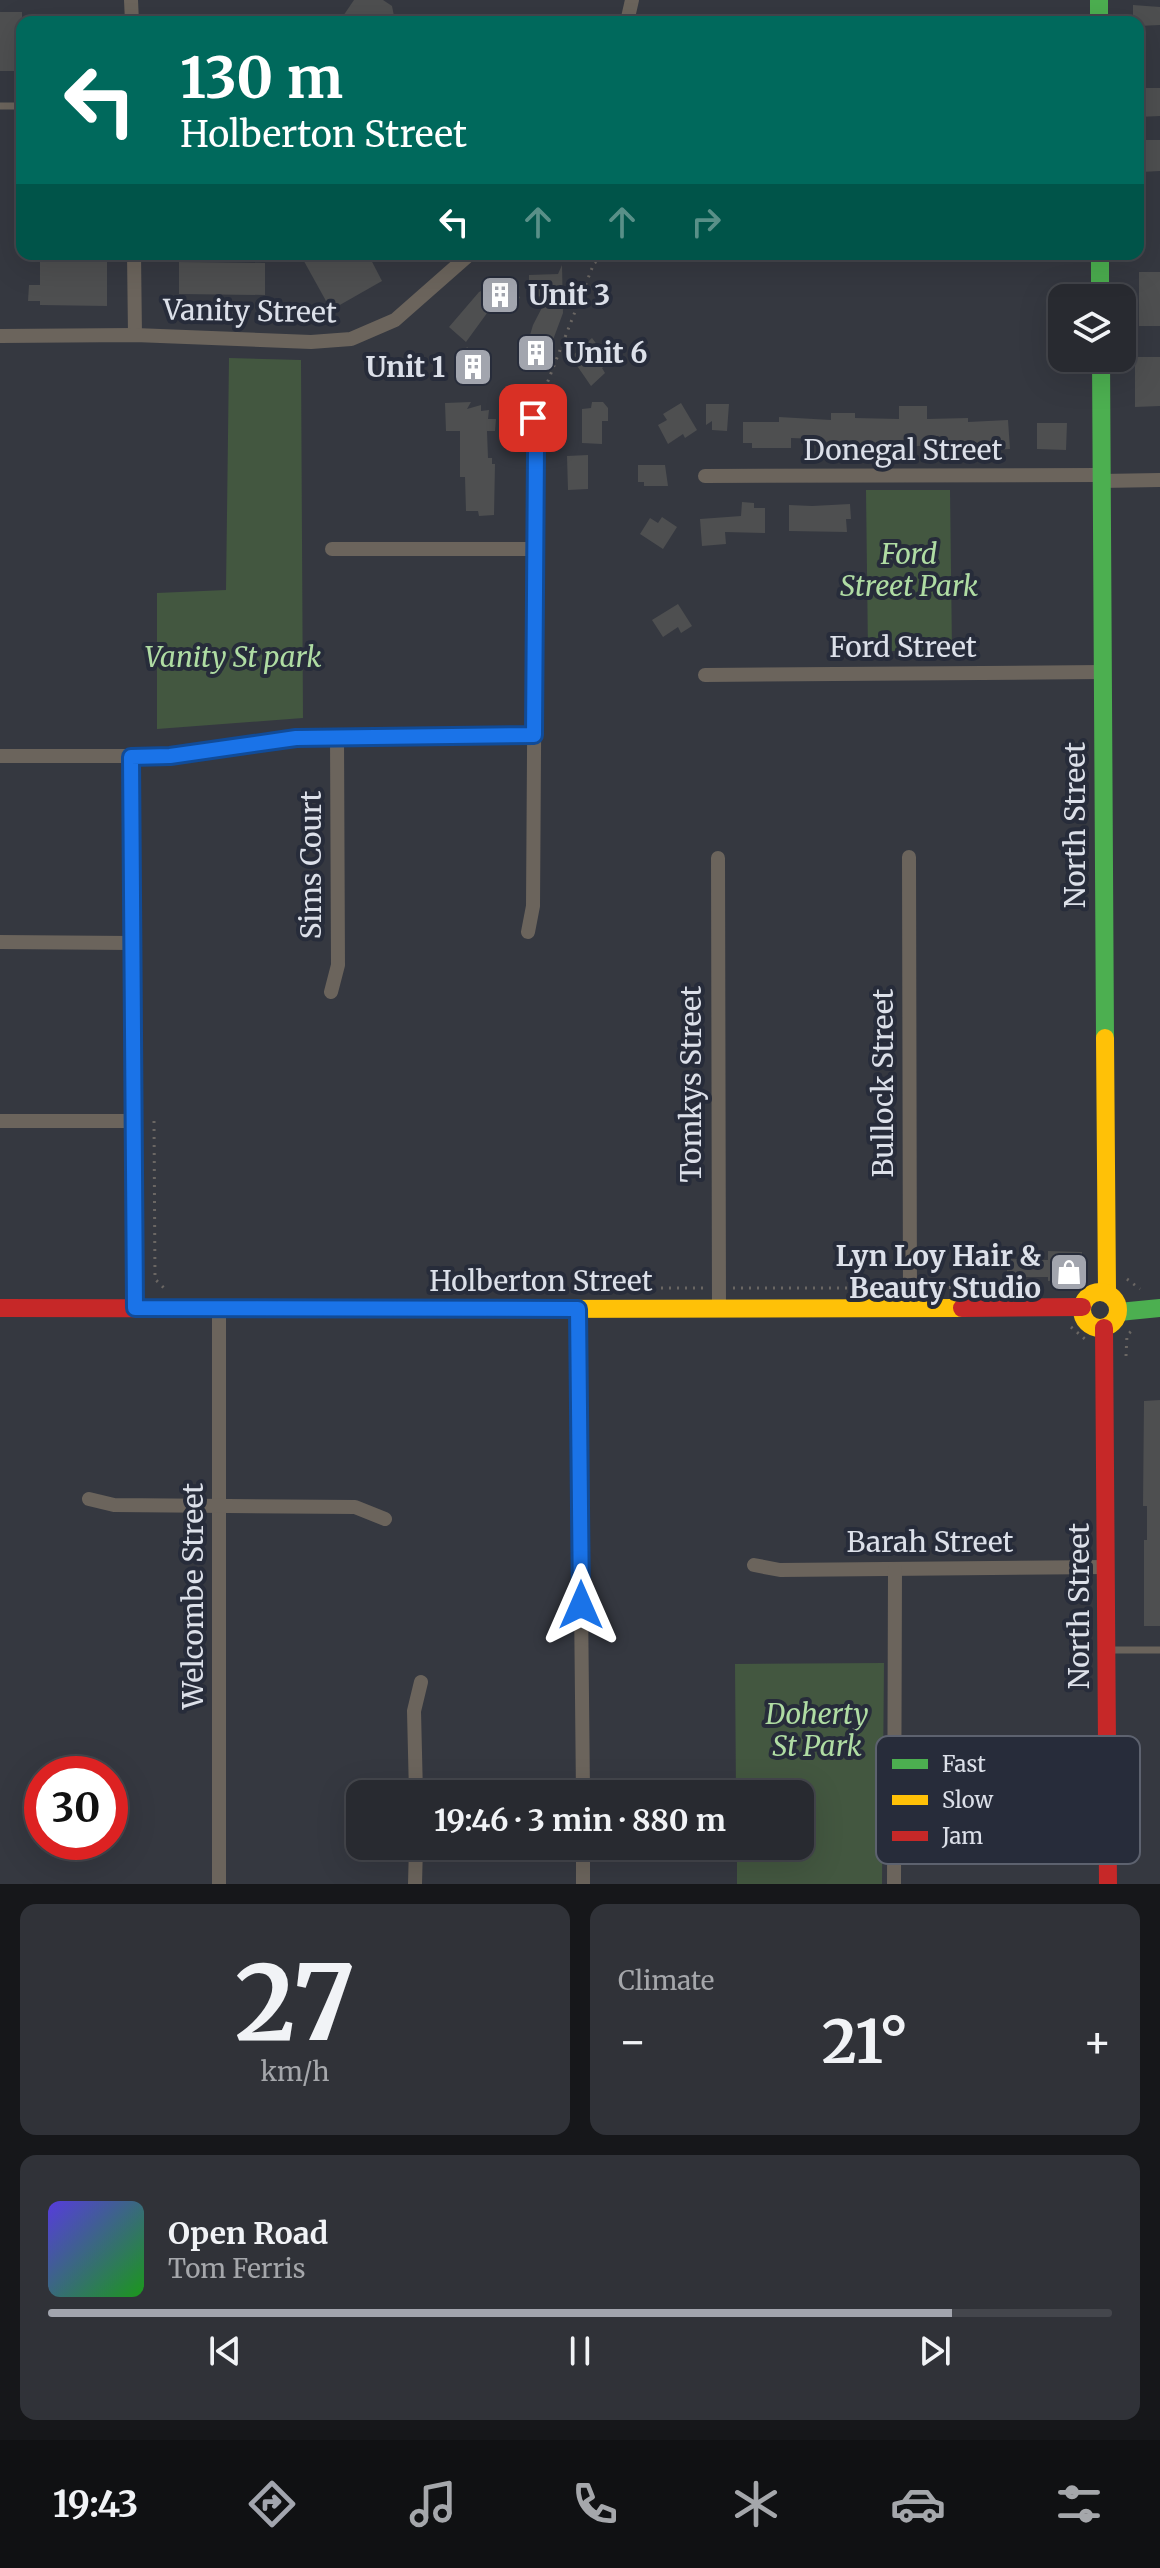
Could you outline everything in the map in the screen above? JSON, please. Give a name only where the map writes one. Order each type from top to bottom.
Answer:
[{"type":"street","points":[[134,260],[135,335]]},
{"type":"street","name":"Vanity Street","points":[[0,336],[135,335],[311,342],[351,339],[395,320],[463,260]]},
{"type":"street","points":[[1100,260],[1100,284]]},
{"type":"street","name":"North Street","points":[[1101,372],[1107,1292]]},
{"type":"street","points":[[528,932],[533,906],[536,451],[533,418]]},
{"type":"street","name":"Donegal Street","points":[[705,476],[1160,480]]},
{"type":"street","points":[[332,549],[535,549]]},
{"type":"street","name":"Ford Street","points":[[705,675],[1102,672]]},
{"type":"street","points":[[0,756],[170,756],[296,738],[534,735]]},
{"type":"street","name":"Sims Court","points":[[331,992],[338,965],[337,737]]},
{"type":"street","points":[[131,757],[135,1308]]},
{"type":"street","name":"Bullock Street","points":[[909,857],[910,1308]]},
{"type":"street","name":"Tomkys Street","points":[[718,858],[719,1309]]},
{"type":"street","points":[[0,942],[131,943]]},
{"type":"street","points":[[0,1121],[133,1121]]},
{"type":"street","points":[[1094,1292],[1107,1292],[1115,1299],[1119,1312],[1116,1320],[1104,1328],[1089,1324],[1082,1307],[1094,1292]]},
{"type":"street","name":"Holberton Street","points":[[0,1308],[1082,1307]]},
{"type":"street","points":[[1119,1312],[1160,1308]]},
{"type":"street","name":"Welcombe Street","points":[[219,1309],[219,1884]]},
{"type":"street","points":[[578,1309],[583,1780]]},
{"type":"street","name":"North Street","points":[[1104,1328],[1107,1736]]},
{"type":"street","points":[[89,1499],[114,1505],[355,1507],[385,1519]]},
{"type":"street","name":"Barah Street","points":[[754,1565],[780,1570],[1107,1567]]},
{"type":"street","points":[[894,1736],[895,1569]]},
{"type":"street","points":[[416,1780],[414,1711],[421,1682]]},
{"type":"street","points":[[415,1884],[416,1860]]},
{"type":"street","points":[[583,1860],[583,1884]]},
{"type":"street","points":[[894,1864],[894,1884]]},
{"type":"street","name":"North Street","points":[[1108,1864],[1108,1884]]},
{"type":"lane","points":[[1107,1650],[1160,1650]]},
{"type":"path","points":[[533,418],[594,263],[599,260]]},
{"type":"path","points":[[154,1121],[155,1279],[164,1289],[177,1289]]},
{"type":"path","points":[[1071,1288],[1087,1274]]},
{"type":"path","points":[[1119,1274],[1140,1289],[1150,1289]]},
{"type":"path","points":[[418,1288],[987,1287]]},
{"type":"path","points":[[1072,1327],[1083,1335],[1087,1343]]},
{"type":"green space","name":"Vanity St park","points":[[229,358],[301,360],[303,718],[157,729],[157,593],[226,590]]},
{"type":"green space","name":"Ford Street Park","points":[[866,490],[950,490],[952,651],[868,651]]},
{"type":"green space","name":"Doherty St Park","points":[[884,1663],[883,1736],[876,1736],[876,1864],[882,1864],[882,1884],[737,1884],[737,1860],[814,1860],[814,1780],[736,1780],[735,1664]]},
{"type":"building","points":[[354,0],[383,0],[392,6],[394,16],[343,16]]},
{"type":"building","points":[[1133,5],[1160,7],[1160,25],[1144,26],[1144,16],[1133,16]]},
{"type":"building","points":[[0,12],[22,12],[22,16],[16,16],[16,71],[0,71]]},
{"type":"building","points":[[1144,88],[1160,88],[1160,116],[1144,117]]},
{"type":"building","points":[[1144,140],[1160,140],[1160,171],[1144,172]]},
{"type":"building","points":[[40,260],[107,261],[107,306],[40,305],[40,301],[28,301],[29,285],[40,285]]},
{"type":"building","points":[[303,260],[371,260],[382,281],[331,310]]},
{"type":"building","points":[[179,262],[265,263],[265,295],[179,294]]},
{"type":"building","points":[[562,265],[563,313],[541,372],[521,365],[533,325],[548,296],[529,297],[529,275],[558,274]]},
{"type":"building","points":[[1139,272],[1160,272],[1160,326],[1139,326]]},
{"type":"building","points":[[510,277],[520,298],[490,309],[466,342],[449,327],[479,292]]},
{"type":"building","points":[[592,338],[610,362],[602,368],[605,373],[591,386],[571,357]]},
{"type":"building","name":"Unit 1","points":[[467,347],[492,368],[481,385],[454,366]]},
{"type":"building","points":[[1136,357],[1160,357],[1160,406],[1135,407]]},
{"type":"building","points":[[471,402],[467,409],[481,405],[481,411],[489,410],[488,419],[496,419],[495,431],[487,431],[488,458],[492,458],[492,464],[495,464],[494,515],[479,516],[478,511],[466,511],[465,477],[460,477],[460,431],[446,431],[445,403]]},
{"type":"building","points":[[592,402],[603,402],[608,408],[608,421],[602,421],[602,444],[582,443],[582,409],[591,408]]},
{"type":"building","points":[[681,403],[697,430],[685,438],[683,434],[668,444],[658,425],[667,420],[663,414]]},
{"type":"building","points":[[706,404],[729,404],[727,431],[712,430],[712,421],[706,425]]},
{"type":"building","points":[[899,406],[927,406],[927,419],[968,418],[968,422],[1008,420],[1010,449],[956,447],[956,442],[909,447],[909,440],[880,440],[880,447],[840,448],[840,444],[818,443],[818,439],[791,438],[791,448],[752,448],[752,443],[743,443],[743,422],[779,422],[779,417],[831,420],[831,413],[855,413],[855,418],[899,419]]},
{"type":"building","points":[[1037,423],[1067,423],[1066,450],[1037,449]]},
{"type":"building","points":[[588,455],[588,489],[568,490],[567,456]]},
{"type":"building","points":[[638,465],[665,465],[668,486],[644,486],[644,482],[638,482]]},
{"type":"building","points":[[742,502],[754,503],[754,508],[765,508],[765,533],[725,532],[726,544],[702,546],[700,519],[741,516]]},
{"type":"building","points":[[850,504],[851,519],[846,519],[847,532],[789,531],[789,505]]},
{"type":"building","points":[[662,517],[677,527],[663,549],[640,534],[650,518],[658,523]]},
{"type":"building","points":[[678,604],[692,626],[681,633],[678,627],[663,637],[652,620]]},
{"type":"building","points":[[1048,1251],[1082,1252],[1082,1278],[1048,1281],[1048,1277],[1022,1277],[1022,1281],[1007,1281],[1007,1259],[1048,1260]]},
{"type":"building","points":[[1160,1400],[1160,1626],[1144,1626],[1147,1506],[1143,1506],[1144,1401]]},
{"type":"traffic: fast","points":[[1099,0],[1099,16]]},
{"type":"traffic: fast","points":[[1100,260],[1100,284]]},
{"type":"traffic: fast","points":[[1101,372],[1105,1038]]},
{"type":"traffic: fast","points":[[1119,1312],[1160,1308]]},
{"type":"traffic: slow","points":[[1105,1038],[1107,1292]]},
{"type":"traffic: slow","points":[[1100,1292],[1113,1297],[1118,1310],[1113,1323],[1100,1328],[1087,1323],[1082,1310],[1087,1297],[1100,1292]]},
{"type":"traffic: slow","points":[[490,1309],[962,1308]]},
{"type":"traffic: jam","points":[[962,1308],[1082,1307]]},
{"type":"traffic: jam","points":[[0,1308],[490,1309]]},
{"type":"traffic: jam","points":[[1104,1328],[1107,1736]]},
{"type":"traffic: jam","points":[[1108,1864],[1108,1884]]},
{"type":"place","name":"Unit 3","points":[[500,295]]},
{"type":"place","name":"Unit 6","points":[[536,353]]},
{"type":"place","name":"Unit 1","points":[[473,367]]},
{"type":"place","name":"Lyn Loy Hair & Beauty Studio","points":[[1069,1272]]},
{"type":"route","points":[[533,418],[536,451],[534,735],[296,738],[170,756],[131,757],[135,1308],[578,1309],[581,1605]]}]
